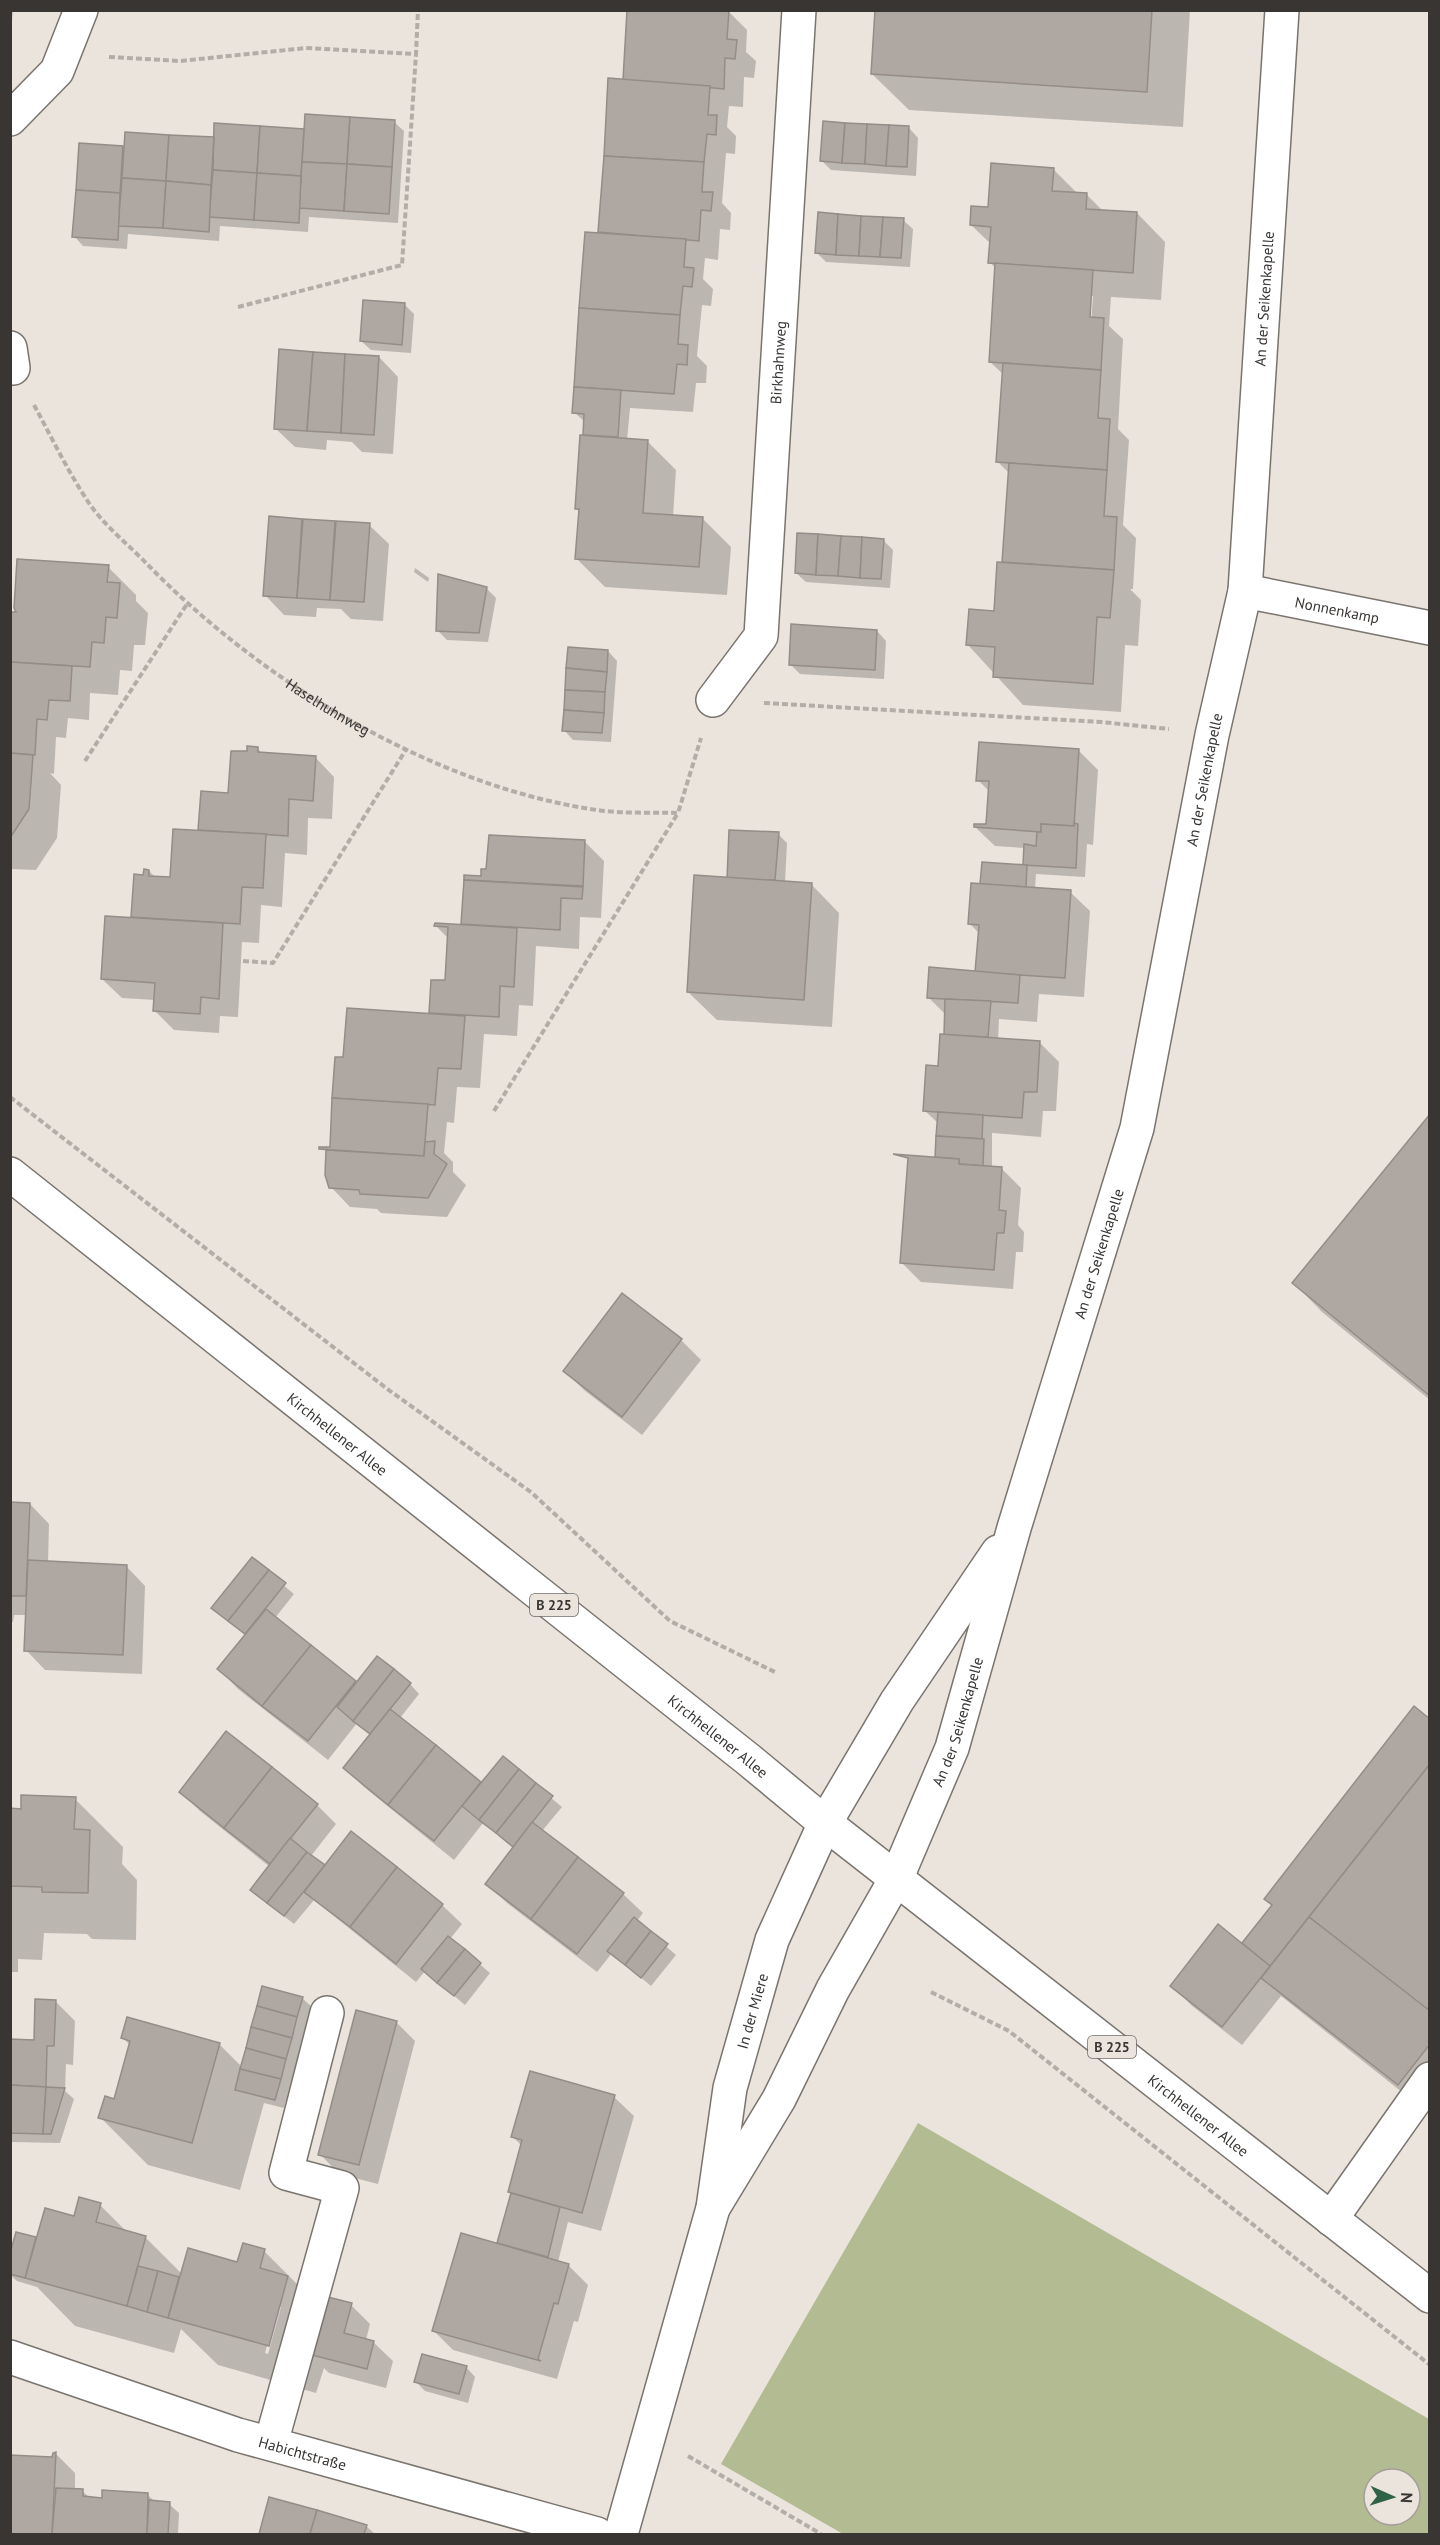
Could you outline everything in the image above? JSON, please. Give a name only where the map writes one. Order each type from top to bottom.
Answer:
[{"type":"street","points":[[10,119],[57,71],[81,10]]},
{"type":"street","name":"Birkhahnweg","points":[[713,700],[760,636],[799,10]]},
{"type":"street","name":"An der Seikenkapelle","points":[[897,1877],[952,1748],[1014,1528],[1137,1128],[1212,735],[1245,591],[1282,10]]},
{"type":"street","name":"Nonnenkamp","points":[[1245,591],[1430,628]]},
{"type":"street","name":"Kirchhellener Allee","points":[[10,1174],[749,1760],[825,1823],[897,1877],[1430,2296]]},
{"type":"street","name":"An der Seikenkapelle","points":[[825,1823],[897,1701],[1014,1528]]},
{"type":"street","name":"In der Miere","points":[[621,2535],[713,2208],[730,2088],[771,1940],[825,1823]]},
{"type":"street","name":"In der Miere","points":[[713,2208],[779,2099],[833,1989],[897,1877]]},
{"type":"street","points":[[271,2443],[342,2188],[286,2173],[327,2013]]},
{"type":"street","points":[[1331,2218],[1430,2079]]},
{"type":"street","name":"Habichtstraße","points":[[10,2357],[238,2435],[597,2535]]},
{"type":"path","points":[[238,307],[402,265],[418,10]]},
{"type":"path","points":[[63,55],[180,61],[306,48],[416,54]]},
{"type":"path","name":"Haselhuhnweg","points":[[12,358],[88,502],[187,604],[262,664],[343,717],[464,774],[526,795],[598,810],[678,813]]},
{"type":"path","points":[[85,760],[187,604]]},
{"type":"path","points":[[494,1111],[678,813],[713,700],[1125,723],[1212,735]]},
{"type":"path","points":[[243,961],[273,963],[407,748]]},
{"type":"path","points":[[10,1097],[390,1391],[532,1493],[670,1621],[777,1673]]},
{"type":"path","points":[[931,1992],[1009,2031],[1430,2365]]},
{"type":"path","points":[[649,2433],[821,2535]]},
{"type":"green space","points":[[918,2123],[1429,2419],[1429,2534],[843,2534],[721,2464]]},
{"type":"building","points":[[627,10],[729,10],[727,39],[737,40],[735,59],[725,58],[724,89],[623,80]]},
{"type":"building","points":[[875,10],[1152,10],[1147,92],[871,74]]},
{"type":"building","points":[[608,78],[710,86],[708,115],[717,115],[716,135],[707,134],[704,162],[604,156]]},
{"type":"building","points":[[305,114],[350,117],[347,164],[302,162]]},
{"type":"building","points":[[350,117],[395,120],[392,167],[347,164]]},
{"type":"building","points":[[823,121],[845,123],[842,163],[820,161]]},
{"type":"building","points":[[214,123],[260,126],[257,173],[213,170]]},
{"type":"building","points":[[845,123],[867,124],[865,164],[842,163]]},
{"type":"building","points":[[867,124],[889,125],[886,166],[865,164]]},
{"type":"building","points":[[889,125],[909,126],[907,167],[886,166]]},
{"type":"building","points":[[260,126],[304,129],[301,176],[257,173]]},
{"type":"building","points":[[125,132],[169,135],[166,181],[122,178]]},
{"type":"building","points":[[169,135],[214,137],[211,185],[166,181]]},
{"type":"building","points":[[79,143],[123,146],[120,193],[76,190]]},
{"type":"building","points":[[604,156],[704,162],[702,192],[713,192],[711,211],[701,210],[699,241],[598,232]]},
{"type":"building","points":[[302,162],[347,164],[344,211],[299,208]]},
{"type":"building","points":[[991,163],[1054,168],[1052,191],[1087,193],[1086,209],[1137,212],[1133,273],[988,263],[991,227],[970,225],[971,206],[988,207]]},
{"type":"building","points":[[347,164],[392,167],[389,214],[344,211]]},
{"type":"building","points":[[213,170],[257,173],[254,220],[209,217]]},
{"type":"building","points":[[257,173],[301,176],[299,223],[254,220]]},
{"type":"building","points":[[122,178],[166,181],[163,228],[118,226]]},
{"type":"building","points":[[166,181],[211,185],[209,232],[163,228]]},
{"type":"building","points":[[76,190],[120,193],[118,240],[72,237]]},
{"type":"building","points":[[818,212],[838,214],[836,255],[815,253]]},
{"type":"building","points":[[838,214],[861,216],[859,256],[836,255]]},
{"type":"building","points":[[861,216],[883,217],[880,257],[859,256]]},
{"type":"building","points":[[883,217],[904,218],[901,258],[880,257]]},
{"type":"building","points":[[585,232],[686,239],[684,267],[694,268],[692,287],[683,286],[680,315],[579,308]]},
{"type":"building","points":[[995,263],[1093,270],[1090,317],[1104,318],[1101,370],[989,362]]},
{"type":"building","points":[[363,300],[405,303],[402,345],[360,341]]},
{"type":"building","points":[[579,308],[680,315],[678,344],[688,345],[687,365],[677,364],[674,394],[574,387]]},
{"type":"building","points":[[279,349],[313,352],[307,431],[274,429]]},
{"type":"building","points":[[313,352],[345,354],[341,433],[307,431]]},
{"type":"building","points":[[345,354],[379,356],[374,435],[341,433]]},
{"type":"building","points":[[1003,363],[1101,370],[1098,418],[1110,419],[1107,470],[996,462]]},
{"type":"building","points":[[574,387],[621,390],[618,437],[583,435],[584,414],[572,413]]},
{"type":"building","points":[[580,435],[648,440],[643,513],[703,517],[699,567],[575,559],[579,509],[575,509]]},
{"type":"building","points":[[1009,463],[1107,470],[1104,516],[1117,517],[1114,570],[1002,562]]},
{"type":"building","points":[[269,516],[302,519],[297,598],[263,596]]},
{"type":"building","points":[[303,519],[335,521],[330,600],[297,598]]},
{"type":"building","points":[[336,521],[370,523],[364,602],[330,600]]},
{"type":"building","points":[[797,533],[818,534],[816,575],[795,573]]},
{"type":"building","points":[[818,534],[841,536],[838,576],[816,575]]},
{"type":"building","points":[[841,536],[862,537],[860,578],[838,576]]},
{"type":"building","points":[[862,537],[884,539],[881,579],[860,578]]},
{"type":"building","points":[[17,559],[109,565],[107,582],[120,583],[117,618],[106,617],[104,643],[92,642],[90,667],[10,662],[10,612],[16,612],[14,608]]},
{"type":"building","points":[[997,562],[1114,570],[1110,618],[1097,617],[1093,684],[993,677],[995,647],[966,645],[969,609],[994,611]]},
{"type":"building","points":[[438,574],[487,587],[479,633],[436,631]]},
{"type":"building","points":[[791,624],[877,630],[875,670],[789,665]]},
{"type":"building","points":[[568,647],[608,650],[607,672],[566,668]]},
{"type":"building","points":[[10,662],[72,666],[70,701],[49,700],[47,720],[37,719],[35,755],[10,753]]},
{"type":"building","points":[[566,668],[607,672],[605,692],[565,690]]},
{"type":"building","points":[[565,690],[605,692],[604,713],[564,710]]},
{"type":"building","points":[[564,710],[604,713],[602,733],[562,731]]},
{"type":"building","points":[[979,742],[1079,749],[1074,826],[1041,824],[1041,832],[974,827],[974,824],[986,824],[989,781],[976,781]]},
{"type":"building","points":[[247,746],[258,747],[258,752],[316,756],[313,801],[289,799],[288,836],[198,830],[201,791],[228,793],[231,751],[247,751]]},
{"type":"building","points":[[10,753],[33,755],[29,809],[10,838]]},
{"type":"building","points":[[1074,823],[1078,824],[1076,868],[1023,865],[1024,844],[1036,846],[1037,832],[1041,832],[1041,824],[1074,826]]},
{"type":"building","points":[[173,829],[266,834],[263,888],[242,887],[240,924],[131,917],[134,874],[143,875],[144,869],[149,870],[149,876],[170,877]]},
{"type":"building","points":[[729,830],[779,832],[775,880],[727,879]]},
{"type":"building","points":[[489,835],[585,840],[583,886],[464,880],[464,875],[481,876],[481,869],[486,869]]},
{"type":"building","points":[[982,862],[1027,865],[1026,887],[980,884]]},
{"type":"building","points":[[694,875],[812,883],[804,1000],[687,992]]},
{"type":"building","points":[[464,880],[583,887],[582,899],[561,898],[560,930],[461,924]]},
{"type":"building","points":[[971,883],[1071,890],[1065,978],[975,972],[979,925],[968,924]]},
{"type":"building","points":[[105,916],[223,923],[219,999],[201,997],[200,1014],[153,1011],[155,983],[101,979]]},
{"type":"building","points":[[435,923],[517,928],[514,987],[500,986],[499,1017],[429,1013],[431,980],[445,980],[448,927],[434,926]]},
{"type":"building","points":[[929,967],[1020,975],[1018,1003],[927,998]]},
{"type":"building","points":[[945,999],[991,1001],[988,1037],[944,1035]]},
{"type":"building","points":[[347,1008],[465,1016],[461,1069],[438,1068],[435,1105],[332,1098],[335,1057],[343,1057]]},
{"type":"building","points":[[940,1034],[1040,1041],[1037,1092],[1024,1092],[1022,1118],[923,1111],[926,1065],[938,1066]]},
{"type":"building","points":[[332,1098],[428,1104],[424,1156],[319,1149],[319,1147],[330,1147]]},
{"type":"building","points":[[938,1112],[983,1115],[982,1139],[936,1136]]},
{"type":"building","points":[[1430,1114],[1430,1396],[1292,1283]]},
{"type":"building","points":[[936,1136],[984,1139],[983,1166],[959,1164],[959,1159],[935,1157]]},
{"type":"building","points":[[435,1141],[434,1154],[447,1164],[428,1198],[360,1194],[359,1190],[329,1188],[325,1175],[326,1150],[424,1156],[425,1142]]},
{"type":"building","points":[[893,1154],[959,1159],[959,1164],[1002,1167],[999,1210],[1006,1211],[1004,1233],[997,1233],[994,1270],[900,1263],[908,1158]]},
{"type":"building","points":[[622,1293],[682,1339],[622,1417],[563,1371]]},
{"type":"building","points":[[10,1502],[30,1503],[26,1596],[10,1596]]},
{"type":"building","points":[[252,1557],[269,1570],[228,1621],[211,1608]]},
{"type":"building","points":[[28,1560],[127,1565],[123,1655],[24,1651]]},
{"type":"building","points":[[269,1570],[286,1583],[245,1634],[228,1621]]},
{"type":"building","points":[[266,1609],[311,1645],[262,1706],[217,1669]]},
{"type":"building","points":[[311,1645],[356,1681],[308,1741],[262,1706]]},
{"type":"building","points":[[377,1656],[394,1669],[353,1721],[337,1707]]},
{"type":"building","points":[[394,1669],[411,1683],[370,1734],[353,1721]]},
{"type":"building","points":[[1414,1706],[1430,1719],[1430,1764],[1270,1966],[1242,1943],[1272,1905],[1264,1899]]},
{"type":"building","points":[[390,1709],[436,1745],[388,1805],[343,1768]]},
{"type":"building","points":[[226,1731],[272,1767],[224,1828],[179,1792]]},
{"type":"building","points":[[436,1745],[481,1782],[434,1841],[388,1805]]},
{"type":"building","points":[[503,1756],[519,1769],[479,1820],[462,1806]]},
{"type":"building","points":[[1430,1764],[1430,2006],[1427,2009],[1309,1917]]},
{"type":"building","points":[[272,1767],[318,1804],[270,1864],[224,1828]]},
{"type":"building","points":[[519,1769],[536,1783],[496,1833],[479,1820]]},
{"type":"building","points":[[536,1783],[553,1796],[513,1847],[496,1833]]},
{"type":"building","points":[[21,1795],[76,1797],[74,1829],[90,1830],[88,1893],[42,1892],[42,1887],[10,1886],[10,1808],[21,1809]]},
{"type":"building","points":[[532,1822],[578,1857],[531,1919],[485,1884]]},
{"type":"building","points":[[351,1831],[397,1867],[350,1927],[304,1892]]},
{"type":"building","points":[[290,1838],[307,1852],[267,1903],[250,1890]]},
{"type":"building","points":[[307,1852],[325,1865],[284,1916],[267,1903]]},
{"type":"building","points":[[578,1857],[624,1893],[577,1954],[531,1919]]},
{"type":"building","points":[[397,1867],[443,1904],[396,1964],[350,1927]]},
{"type":"building","points":[[634,1917],[651,1931],[625,1965],[607,1951]]},
{"type":"building","points":[[1309,1917],[1430,2011],[1430,2044],[1398,2085],[1261,1978]]},
{"type":"building","points":[[1218,1924],[1270,1966],[1222,2027],[1170,1986]]},
{"type":"building","points":[[651,1931],[668,1944],[641,1978],[625,1965]]},
{"type":"building","points":[[448,1936],[465,1949],[437,1983],[421,1969]]},
{"type":"building","points":[[465,1949],[481,1963],[454,1996],[437,1983]]},
{"type":"building","points":[[262,1986],[303,1997],[297,2017],[257,2006]]},
{"type":"building","points":[[35,1999],[56,2000],[54,2046],[47,2046],[46,2087],[10,2085],[10,2039],[34,2040]]},
{"type":"building","points":[[257,2006],[297,2017],[292,2038],[251,2027]]},
{"type":"building","points":[[356,2010],[397,2021],[359,2165],[318,2155]]},
{"type":"building","points":[[127,2017],[220,2043],[192,2143],[98,2118],[105,2096],[114,2099],[130,2041],[121,2038]]},
{"type":"building","points":[[251,2027],[292,2038],[286,2059],[246,2048]]},
{"type":"building","points":[[246,2048],[286,2059],[281,2079],[240,2069]]},
{"type":"building","points":[[240,2069],[281,2079],[275,2100],[235,2090]]},
{"type":"building","points":[[530,2071],[615,2095],[582,2213],[508,2192],[522,2140],[511,2137]]},
{"type":"building","points":[[10,2085],[46,2087],[43,2134],[10,2133]]},
{"type":"building","points":[[46,2087],[65,2088],[51,2134],[43,2134]]},
{"type":"building","points":[[511,2193],[560,2207],[548,2257],[497,2243]]},
{"type":"building","points":[[79,2197],[101,2203],[96,2222],[146,2236],[127,2306],[25,2278],[45,2208],[74,2216]]},
{"type":"building","points":[[16,2232],[36,2237],[25,2278],[10,2274],[10,2253]]},
{"type":"building","points":[[461,2233],[569,2264],[558,2304],[554,2303],[538,2359],[541,2361],[432,2331]]},
{"type":"building","points":[[243,2243],[265,2249],[260,2268],[288,2276],[269,2346],[168,2318],[188,2248],[237,2262]]},
{"type":"building","points":[[138,2266],[158,2271],[147,2312],[127,2306]]},
{"type":"building","points":[[158,2271],[179,2277],[168,2318],[147,2312]]},
{"type":"building","points":[[324,2296],[352,2303],[344,2333],[374,2341],[367,2369],[308,2354]]},
{"type":"building","points":[[422,2354],[467,2366],[459,2394],[414,2382]]},
{"type":"building","points":[[56,2452],[52,2534],[10,2534],[10,2455],[52,2457]]},
{"type":"building","points":[[56,2488],[83,2489],[83,2496],[102,2498],[102,2490],[148,2493],[147,2534],[52,2534]]},
{"type":"building","points":[[269,2497],[317,2510],[310,2534],[259,2534]]},
{"type":"building","points":[[149,2500],[170,2502],[168,2534],[147,2534]]},
{"type":"building","points":[[317,2510],[367,2525],[364,2534],[310,2534]]}]
